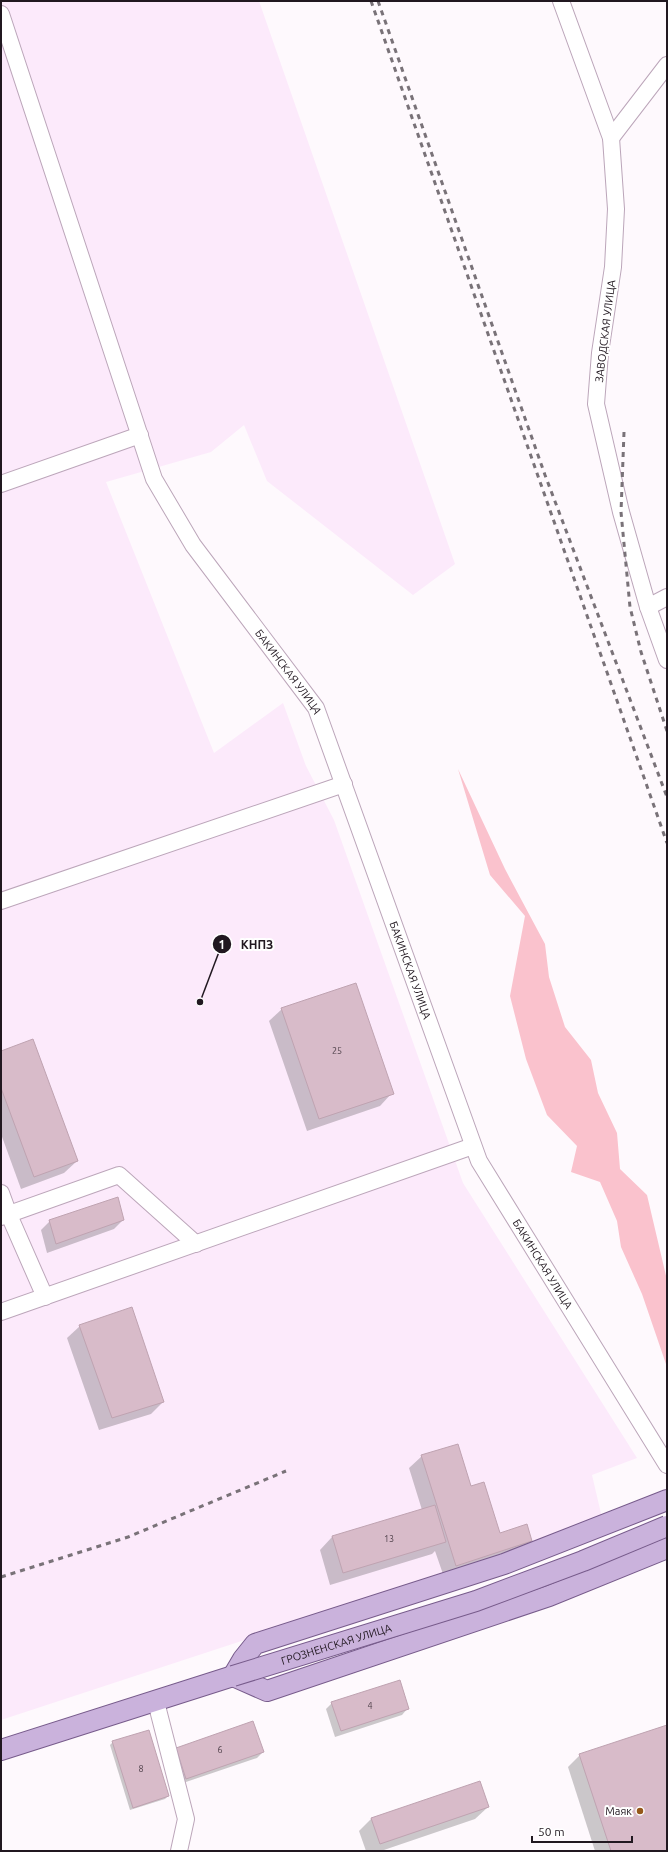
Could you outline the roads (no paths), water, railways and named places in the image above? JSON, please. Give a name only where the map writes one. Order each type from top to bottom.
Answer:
[{"type":"main road","points":[[667,1500],[504,1564],[255,1644],[243,1659],[233,1676],[267,1691],[549,1596],[667,1548]]},
{"type":"main road","points":[[606,1525],[667,1533]]},
{"type":"main road","name":"ГРОЗНЕНСКАЯ УЛИЦА","points":[[1,1750],[476,1601],[583,1561],[667,1526]]},
{"type":"street","name":"ЗАВОДСКАЯ УЛИЦА","points":[[561,1],[611,138],[616,209],[613,267],[600,353],[596,404],[621,512],[648,606],[667,660]]},
{"type":"street","name":"БАКИНСКАЯ УЛИЦА","points":[[1,14],[154,479],[193,545],[316,708],[479,1161],[667,1465]]},
{"type":"street","points":[[611,138],[667,65]]},
{"type":"street","points":[[1,484],[140,435]]},
{"type":"street","points":[[648,606],[667,597]]},
{"type":"street","points":[[1,901],[344,784]]},
{"type":"street","points":[[1,1312],[473,1146]]},
{"type":"street","points":[[5,1216],[119,1175],[196,1244]]},
{"type":"street","points":[[1,1193],[5,1216],[45,1297]]},
{"type":"street","points":[[156,1702],[186,1819],[179,1851]]},
{"type":"railway","points":[[371,1],[667,843]]},
{"type":"railway","points":[[378,1],[545,475],[667,797]]},
{"type":"railway","points":[[624,432],[621,512],[630,607],[641,652],[667,731]]},
{"type":"railway","points":[[1,1577],[128,1537],[286,1471]]},
{"type":"place","name":"КНПЗ","points":[[200,1002]]},
{"type":"place","name":"Маяк","points":[[640,1811]]}]
